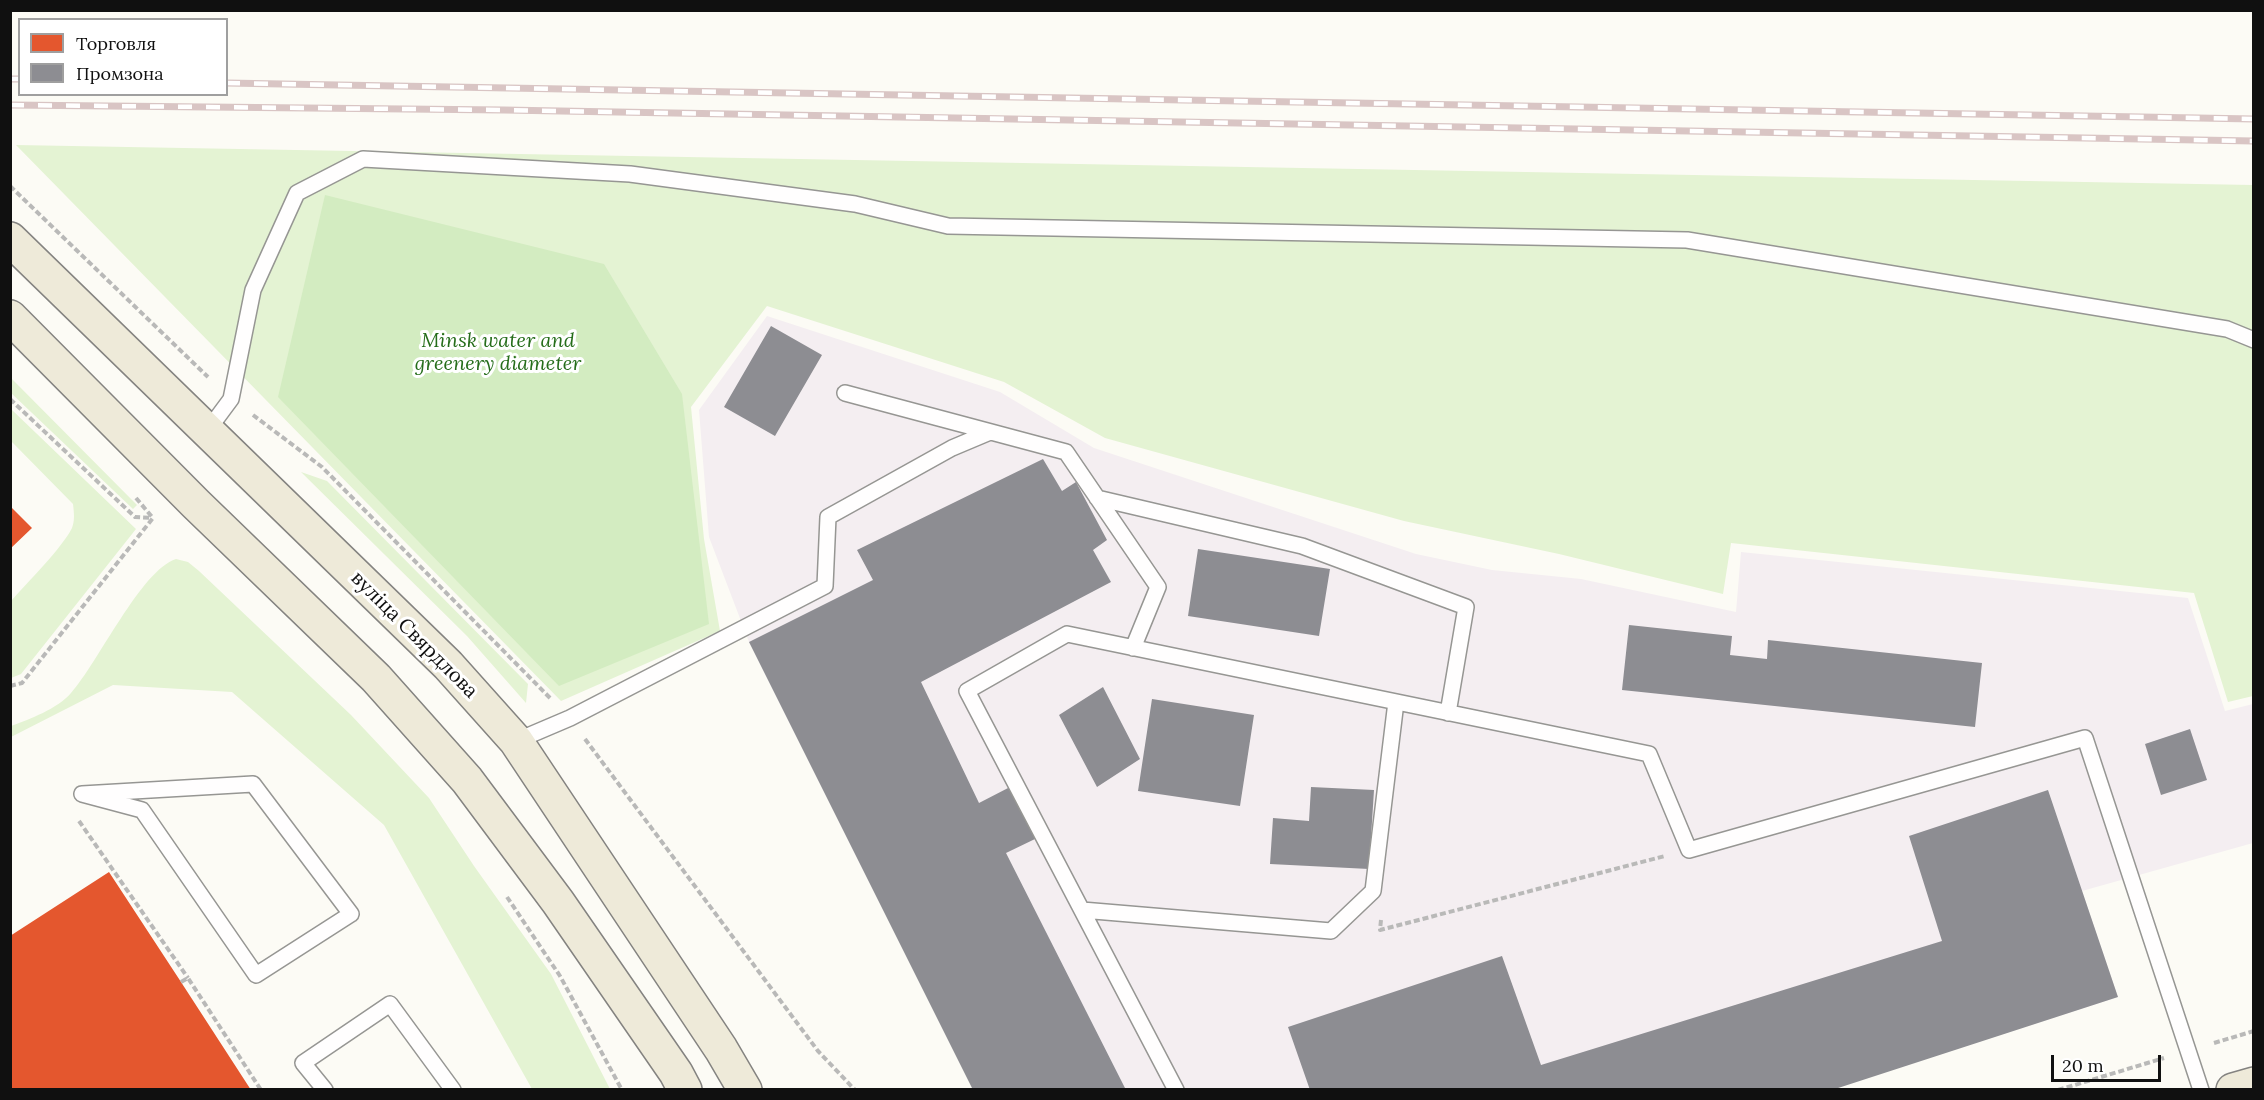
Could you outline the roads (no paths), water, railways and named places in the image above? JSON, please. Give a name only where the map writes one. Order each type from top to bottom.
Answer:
[{"type":"main road","name":"вуліца Свярдлова","points":[[10,239],[448,665],[516,741],[721,1049],[744,1089]]},
{"type":"main road","points":[[10,317],[196,504],[376,678],[467,780],[558,902],[685,1089]]},
{"type":"main road","points":[[721,1049],[760,1089]]},
{"type":"main road","points":[[2233,1089],[2253,1084]]},
{"type":"lane","points":[[208,430],[231,399],[253,290],[297,193],[363,159],[630,174],[855,204],[948,226],[1687,240],[2227,329],[2253,340]]},
{"type":"lane","points":[[845,393],[1066,452],[1158,587],[1133,648]]},
{"type":"lane","points":[[516,741],[570,718],[825,586],[828,517],[952,448],[990,432]]},
{"type":"lane","points":[[1097,498],[1302,546],[1466,607],[1448,713]]},
{"type":"lane","points":[[1176,1089],[967,691],[1067,634],[1649,754],[1689,850],[2085,738],[2201,1089]]},
{"type":"lane","points":[[1082,909],[1331,931],[1373,891],[1396,702]]},
{"type":"lane","points":[[253,784],[351,914],[256,975],[142,810],[82,794],[253,784]]},
{"type":"lane","points":[[324,1089],[303,1063],[390,1004],[453,1089]]},
{"type":"railway","points":[[10,79],[18,79]]},
{"type":"railway","points":[[228,83],[2254,119]]},
{"type":"railway","points":[[10,105],[504,110],[2254,141]]},
{"type":"park label","name":"Minsk water and greenery diameter","points":[[498,352]]}]
